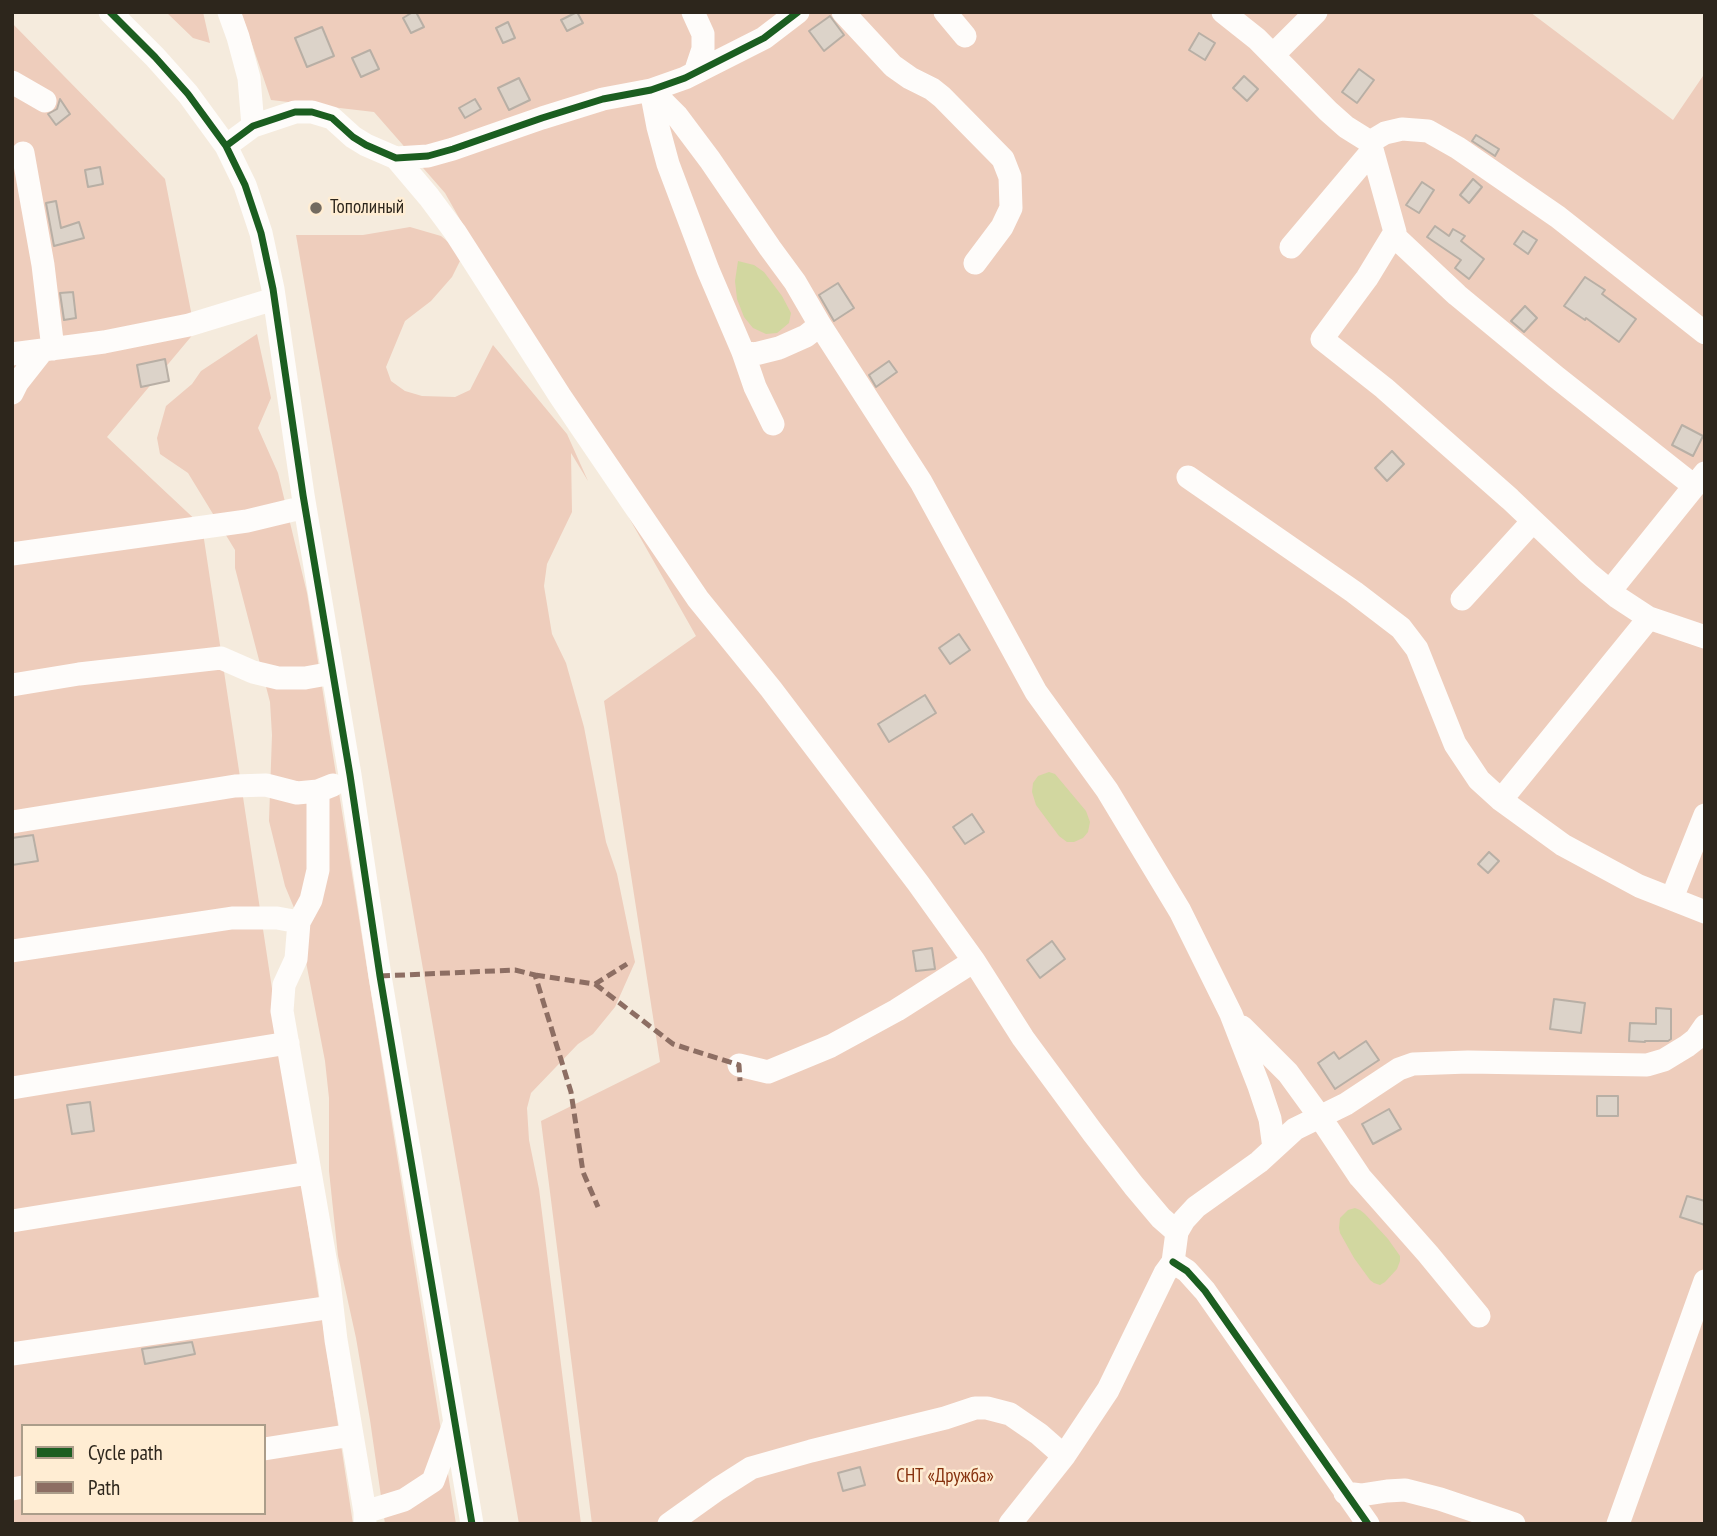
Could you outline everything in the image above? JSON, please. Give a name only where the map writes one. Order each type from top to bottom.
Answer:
[{"type":"street","points":[[110,12],[188,94],[226,146],[245,185],[261,233],[274,299],[380,976],[471,1524]]},
{"type":"street","points":[[229,12],[249,78],[253,126]]},
{"type":"street","points":[[693,12],[703,34],[715,46],[731,55]]},
{"type":"street","points":[[396,158],[428,156],[603,99],[651,90],[695,73],[764,38],[798,12]]},
{"type":"street","points":[[843,12],[893,66],[942,97],[1003,159],[1010,177],[1011,208],[1002,227],[975,263]]},
{"type":"street","points":[[945,12],[965,36]]},
{"type":"street","points":[[1223,12],[1257,39],[1328,111],[1371,146],[1395,232],[1367,278],[1322,339],[1384,388],[1610,591],[1649,618],[1705,637]]},
{"type":"street","points":[[1273,55],[1316,12]]},
{"type":"street","points":[[695,73],[704,49],[703,34]]},
{"type":"street","points":[[12,82],[45,102]]},
{"type":"street","points":[[651,90],[677,116],[795,282],[921,482],[1036,692],[1107,790],[1180,911],[1231,1014],[1270,1119],[1274,1148]]},
{"type":"street","points":[[651,90],[668,164],[755,387],[773,424]]},
{"type":"street","points":[[226,146],[253,126],[295,112],[312,112],[332,118],[360,141],[396,158],[454,232],[560,396],[698,599],[771,688],[909,872],[974,961],[1023,1038],[1134,1186],[1161,1218],[1177,1232]]},
{"type":"street","points":[[1291,247],[1371,146],[1385,133],[1402,129],[1428,131],[1458,148],[1558,217],[1705,333]]},
{"type":"street","points":[[12,393],[16,383],[48,350],[43,265],[23,153]]},
{"type":"street","points":[[1393,235],[1457,295],[1555,376],[1699,480],[1610,591]]},
{"type":"street","points":[[12,354],[104,342],[189,325],[274,299]]},
{"type":"street","points":[[743,352],[755,354],[779,348],[806,336],[820,325]]},
{"type":"street","points":[[1188,477],[1354,592],[1401,628],[1417,649],[1455,744],[1479,780],[1501,800],[1563,845],[1639,886],[1705,912]]},
{"type":"street","points":[[12,554],[247,521],[305,507]]},
{"type":"street","points":[[1462,599],[1533,521]]},
{"type":"street","points":[[1501,800],[1649,618]]},
{"type":"street","points":[[12,685],[79,674],[221,658],[253,672],[278,678],[305,678],[333,673]]},
{"type":"street","points":[[12,822],[235,786],[266,785],[297,793],[318,791],[349,775]]},
{"type":"street","points":[[318,791],[318,870],[311,900],[299,922],[296,960],[284,985],[282,1011],[329,1281],[365,1518],[404,1500],[433,1481],[455,1423]]},
{"type":"street","points":[[1672,898],[1705,815]]},
{"type":"street","points":[[12,951],[232,918],[276,918],[299,922]]},
{"type":"street","points":[[739,1065],[768,1072],[831,1046],[897,1010],[974,961]]},
{"type":"street","points":[[1231,1014],[1288,1073],[1360,1177],[1479,1316]]},
{"type":"street","points":[[1010,1524],[1064,1456],[1108,1390],[1174,1262],[1177,1232],[1184,1220],[1196,1207],[1259,1162],[1295,1129],[1346,1104],[1399,1069],[1413,1064],[1468,1062],[1647,1065],[1664,1060],[1687,1046],[1705,1026]]},
{"type":"street","points":[[12,1088],[288,1043]]},
{"type":"street","points":[[12,1221],[309,1174]]},
{"type":"street","points":[[1174,1262],[1187,1271],[1205,1291],[1368,1524]]},
{"type":"street","points":[[1618,1524],[1705,1281]]},
{"type":"street","points":[[12,1354],[332,1307]]},
{"type":"street","points":[[670,1524],[751,1468],[975,1408],[1010,1414],[1064,1456]]},
{"type":"street","points":[[266,1449],[352,1436]]},
{"type":"street","points":[[1345,1493],[1361,1495],[1405,1490],[1514,1524]]},
{"type":"green space","points":[[166,12],[203,12],[210,43],[193,38]]},
{"type":"green space","name":"СНТ «Дружба»","points":[[241,12],[1530,12],[1673,120],[1705,73],[1705,1524],[592,1524],[541,1121],[660,1062],[604,701],[696,636],[445,193],[374,112],[271,100]]},
{"type":"green space","points":[[12,23],[165,179],[195,332],[107,437],[202,526],[353,1524],[12,1524]]},
{"type":"green space","points":[[410,227],[441,236],[453,246],[460,261],[452,277],[431,301],[405,321],[386,367],[391,381],[405,391],[422,396],[455,397],[470,390],[493,345],[567,434],[588,481],[571,453],[572,512],[547,564],[544,586],[552,634],[566,663],[584,727],[606,842],[617,874],[635,962],[615,1007],[593,1034],[578,1044],[531,1093],[527,1108],[529,1140],[539,1189],[581,1524],[519,1524],[296,235],[363,235]]},
{"type":"green space","points":[[257,334],[271,398],[258,428],[278,473],[307,593],[456,1524],[385,1524],[356,1338],[338,1256],[329,1171],[329,1098],[325,1061],[297,915],[285,886],[269,821],[272,735],[270,702],[235,568],[235,550],[188,473],[160,454],[157,438],[166,406],[192,384],[201,371]]},
{"type":"shaded area","points":[[738,261],[754,265],[764,272],[782,296],[791,313],[789,323],[777,333],[766,334],[753,328],[744,317],[737,299],[735,281]]},
{"type":"shaded area","points":[[1049,772],[1055,774],[1086,811],[1090,822],[1088,832],[1074,842],[1067,842],[1059,836],[1036,805],[1032,792],[1033,783],[1038,776]]},
{"type":"shaded area","points":[[1355,1208],[1365,1214],[1400,1256],[1397,1269],[1380,1285],[1370,1280],[1340,1233],[1340,1218],[1348,1210]]},
{"type":"building","points":[[416,12],[424,27],[411,33],[403,18]]},
{"type":"building","points":[[577,12],[583,23],[567,31],[561,20]]},
{"type":"building","points":[[830,16],[844,35],[824,51],[809,31]]},
{"type":"building","points":[[508,22],[515,38],[503,43],[496,28]]},
{"type":"building","points":[[322,27],[334,56],[307,67],[295,38]]},
{"type":"building","points":[[1199,33],[1215,43],[1205,60],[1189,50]]},
{"type":"building","points":[[370,50],[379,69],[361,77],[352,58]]},
{"type":"building","points":[[1359,69],[1374,80],[1357,103],[1342,92]]},
{"type":"building","points":[[1244,76],[1258,89],[1247,101],[1233,88]]},
{"type":"building","points":[[519,78],[530,100],[509,110],[498,88]]},
{"type":"building","points":[[60,99],[70,114],[56,125],[48,114],[57,109]]},
{"type":"building","points":[[475,99],[481,109],[465,118],[459,108]]},
{"type":"building","points":[[1476,135],[1499,149],[1495,156],[1472,141]]},
{"type":"building","points":[[100,167],[103,184],[88,187],[85,170]]},
{"type":"building","points":[[1473,179],[1482,187],[1469,203],[1460,195]]},
{"type":"building","points":[[1422,182],[1434,190],[1419,213],[1406,205]]},
{"type":"building","points":[[56,201],[61,228],[79,222],[84,238],[54,246],[46,203]]},
{"type":"building","points":[[1435,226],[1449,236],[1453,229],[1465,236],[1461,241],[1484,259],[1469,279],[1455,268],[1461,260],[1427,237]]},
{"type":"building","points":[[1523,231],[1537,240],[1528,254],[1514,244]]},
{"type":"building","points":[[1585,277],[1605,290],[1602,294],[1636,319],[1619,342],[1564,306]]},
{"type":"building","points":[[838,283],[854,308],[834,321],[819,295]]},
{"type":"building","points":[[73,292],[76,318],[64,320],[60,293]]},
{"type":"building","points":[[1525,306],[1537,318],[1524,332],[1511,321]]},
{"type":"building","points":[[165,359],[169,381],[141,387],[137,365]]},
{"type":"building","points":[[889,361],[897,372],[876,387],[869,375]]},
{"type":"building","points":[[1682,425],[1703,436],[1693,456],[1672,445]]},
{"type":"building","points":[[1392,451],[1404,464],[1387,481],[1375,468]]},
{"type":"building","points":[[959,634],[970,650],[950,664],[939,648]]},
{"type":"building","points":[[925,695],[936,713],[889,742],[878,724]]},
{"type":"building","points":[[972,814],[984,832],[965,844],[953,827]]},
{"type":"building","points":[[33,835],[38,861],[12,865],[12,838]]},
{"type":"building","points":[[1489,852],[1499,861],[1488,873],[1478,864]]},
{"type":"building","points":[[1052,941],[1065,959],[1040,978],[1027,960]]},
{"type":"building","points":[[932,948],[935,969],[916,971],[913,951]]},
{"type":"building","points":[[1554,999],[1585,1003],[1581,1033],[1550,1029]]},
{"type":"building","points":[[1656,1008],[1671,1009],[1671,1039],[1629,1041],[1630,1023],[1656,1024]]},
{"type":"building","points":[[1366,1041],[1379,1060],[1335,1089],[1318,1063],[1334,1052],[1339,1059]]},
{"type":"building","points":[[1597,1096],[1618,1096],[1618,1116],[1597,1116]]},
{"type":"building","points":[[90,1102],[94,1131],[72,1134],[67,1105]]},
{"type":"building","points":[[1389,1109],[1401,1129],[1373,1144],[1362,1124]]},
{"type":"building","points":[[1687,1196],[1705,1201],[1705,1225],[1680,1217]]},
{"type":"building","points":[[192,1342],[195,1354],[145,1364],[142,1349]]},
{"type":"building","points":[[860,1467],[865,1485],[843,1491],[838,1473]]},
{"type":"marked path","points":[[535,975],[595,984],[627,964]]},
{"type":"marked path","points":[[380,976],[515,970],[535,975],[571,1092],[583,1172],[598,1207]]},
{"type":"marked path","points":[[595,984],[673,1044],[739,1065],[740,1081]]},
{"type":"cycle path","points":[[110,12],[188,94],[226,146],[245,185],[261,233],[273,289],[380,976],[472,1524]]},
{"type":"cycle path","points":[[226,146],[253,126],[295,112],[312,112],[332,118],[353,137],[396,158],[428,156],[603,99],[651,90],[685,78],[764,38],[798,12]]},
{"type":"cycle path","points":[[1173,1262],[1187,1271],[1205,1291],[1368,1524]]},
{"type":"place","name":"Тополиный","points":[[316,208]]}]
